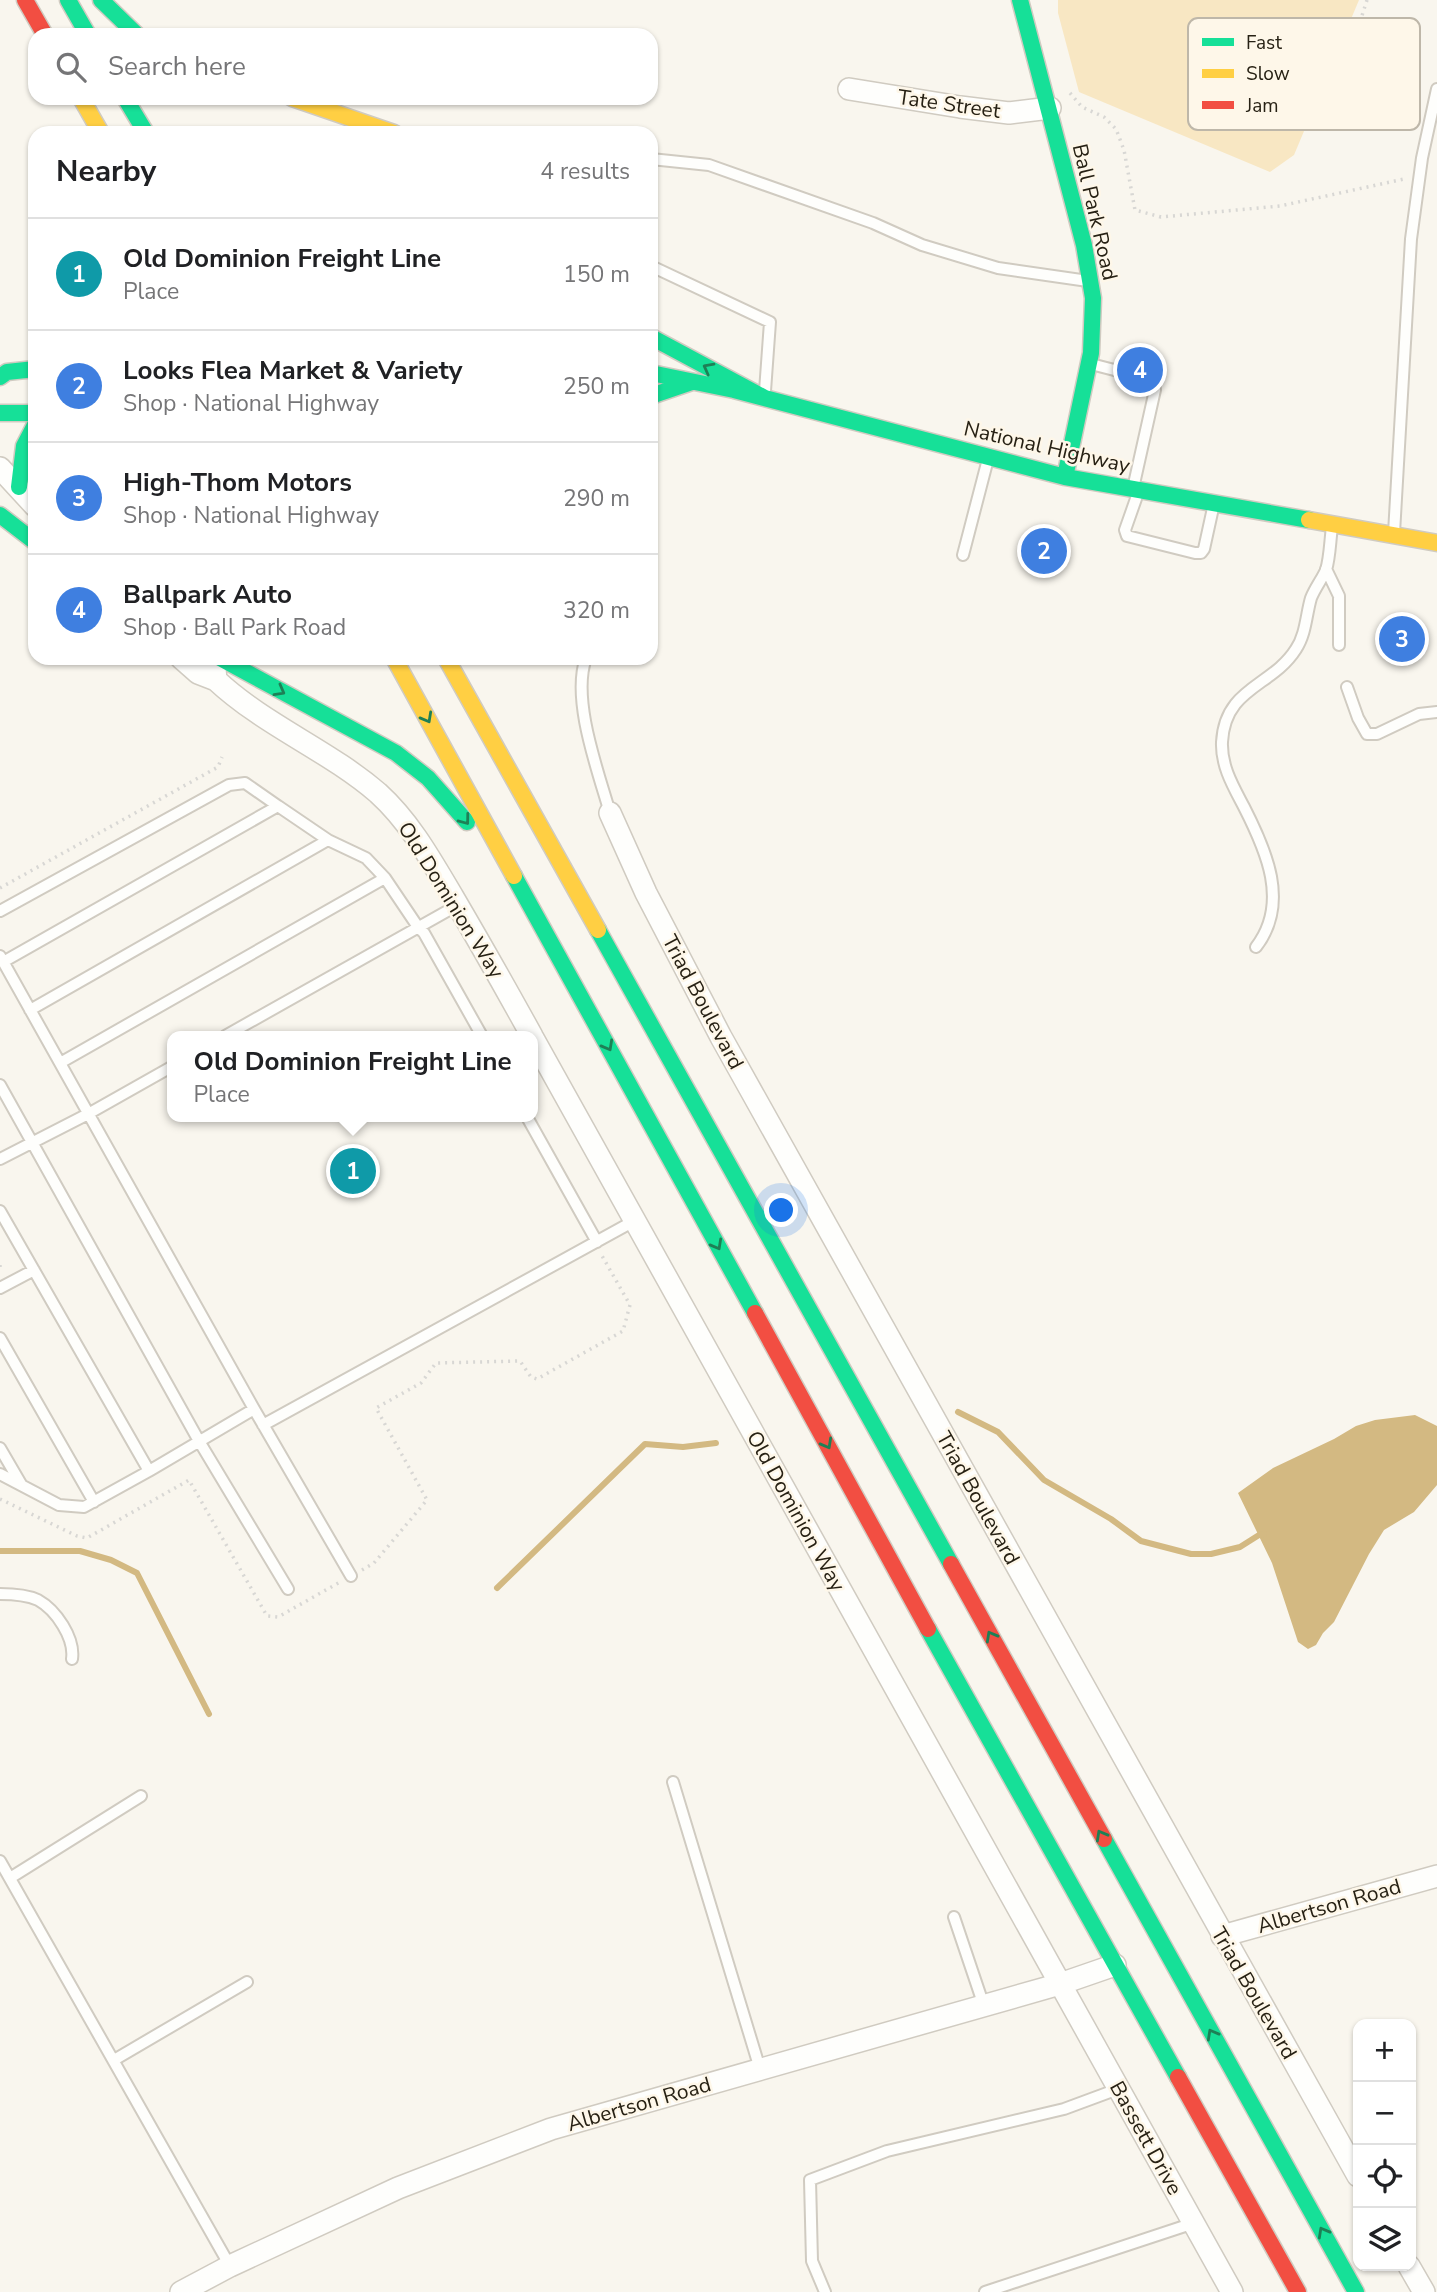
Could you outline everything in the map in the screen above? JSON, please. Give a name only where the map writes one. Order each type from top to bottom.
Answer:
[{"type":"main road","points":[[25,0],[41,28]]},
{"type":"main road","points":[[68,0],[84,28]]},
{"type":"main road","points":[[101,0],[129,28]]},
{"type":"main road","name":"Ball Park Road","points":[[1020,0],[1084,244],[1093,298],[1088,363],[1065,477]]},
{"type":"main road","points":[[85,105],[97,126]]},
{"type":"main road","points":[[129,105],[142,126]]},
{"type":"main road","points":[[312,105],[374,126]]},
{"type":"main road","points":[[658,341],[765,398]]},
{"type":"main road","points":[[0,377],[7,372],[28,370]]},
{"type":"main road","name":"National Highway","points":[[658,375],[765,398],[1065,477],[1437,543]]},
{"type":"main road","points":[[658,394],[692,382]]},
{"type":"main road","points":[[0,413],[28,413]]},
{"type":"main road","points":[[19,487],[24,446],[28,438]]},
{"type":"main road","points":[[0,515],[28,537]]},
{"type":"main road","points":[[233,665],[396,754],[428,778],[467,820],[497,874],[590,1013]]},
{"type":"main road","points":[[398,665],[1298,2292]]},
{"type":"main road","points":[[450,665],[1356,2292]]},
{"type":"main road","points":[[474,675],[513,777]]},
{"type":"street","name":"Tate Street","points":[[849,89],[1009,113],[1049,108]]},
{"type":"street","points":[[0,468],[28,498]]},
{"type":"street","name":"Old Dominion Way","points":[[189,665],[198,673],[216,680],[235,697],[343,766],[379,794],[404,821],[427,853],[530,1031]]},
{"type":"street","points":[[215,665],[216,680]]},
{"type":"street","name":"Triad Boulevard","points":[[610,813],[646,894],[721,1037],[1353,2167]]},
{"type":"street","name":"Old Dominion Way","points":[[538,1046],[1060,1984]]},
{"type":"street","name":"Albertson Road","points":[[1222,1936],[1437,1876]]},
{"type":"street","name":"Albertson Road","points":[[181,2292],[230,2266],[398,2188],[551,2129],[1060,1984],[1115,1965]]},
{"type":"street","name":"Bassett Drive","points":[[1060,1984],[1232,2292]]},
{"type":"street","points":[[1412,2271],[1424,2292]]},
{"type":"lane","points":[[1394,536],[1411,239],[1437,89]]},
{"type":"lane","points":[[658,160],[709,165],[873,223],[922,245],[998,268],[1091,282]]},
{"type":"lane","points":[[658,269],[770,322],[765,398]]},
{"type":"lane","points":[[1088,363],[1149,379],[1154,384],[1136,489],[1125,530],[1127,536],[1201,553],[1214,503]]},
{"type":"lane","points":[[963,555],[988,457]]},
{"type":"lane","points":[[1256,947],[1272,920],[1274,892],[1267,861],[1253,825],[1225,770],[1222,743],[1226,719],[1236,701],[1246,691],[1278,668],[1296,650],[1303,634],[1311,597],[1326,569],[1332,524]]},
{"type":"lane","points":[[1326,569],[1339,596],[1339,645]]},
{"type":"lane","points":[[585,665],[581,694],[610,813]]},
{"type":"lane","points":[[1347,687],[1367,734],[1377,734],[1419,714],[1437,712]]},
{"type":"lane","points":[[0,911],[229,785],[245,783],[328,840],[366,858],[385,877],[424,933],[479,1031]]},
{"type":"lane","points":[[278,806],[2,959],[263,1426],[351,1576]]},
{"type":"lane","points":[[30,1010],[328,840]]},
{"type":"lane","points":[[60,1063],[385,877]]},
{"type":"lane","points":[[234,1031],[458,905]]},
{"type":"lane","points":[[0,1159],[167,1069]]},
{"type":"lane","points":[[0,1085],[199,1441],[288,1589]]},
{"type":"lane","points":[[530,1122],[596,1242]]},
{"type":"lane","points":[[0,1211],[149,1472]]},
{"type":"lane","points":[[263,1426],[634,1221]]},
{"type":"lane","points":[[0,1288],[34,1270]]},
{"type":"lane","points":[[0,1338],[94,1502]]},
{"type":"lane","points":[[0,1474],[59,1505],[84,1507],[149,1472],[254,1409]]},
{"type":"lane","points":[[0,1448],[21,1485]]},
{"type":"lane","points":[[0,1594],[36,1599],[49,1607],[68,1636],[74,1650],[72,1659]]},
{"type":"lane","points":[[673,1782],[760,2069]]},
{"type":"lane","points":[[10,1878],[141,1797]]},
{"type":"lane","points":[[1,1864],[230,2266]]},
{"type":"lane","points":[[954,1917],[984,2006]]},
{"type":"lane","points":[[114,2060],[247,1982]]},
{"type":"lane","points":[[825,2292],[812,2261],[810,2180],[887,2151],[1064,2109],[1118,2089]]},
{"type":"lane","points":[[985,2292],[1194,2224]]},
{"type":"path","points":[[1361,18],[1367,0]]},
{"type":"path","points":[[1067,88],[1082,107],[1104,117],[1116,128],[1124,150],[1135,209],[1141,213],[1161,217],[1280,206],[1420,176]]},
{"type":"path","points":[[1420,110],[1431,115]]},
{"type":"path","points":[[0,888],[218,766],[222,757]]},
{"type":"path","points":[[0,1499],[77,1536],[87,1538],[189,1480],[267,1616],[278,1618],[374,1563],[427,1500],[376,1408],[421,1383],[436,1363],[520,1361],[531,1377],[537,1379],[623,1331],[630,1305],[596,1242]]},
{"type":"shaded area","points":[[1058,0],[1359,0],[1351,18],[1188,18],[1188,130],[1304,130],[1294,155],[1270,172],[1079,92],[1058,13]]},
{"type":"shaded area","points":[[1415,1415],[1437,1426],[1437,1485],[1414,1512],[1384,1530],[1334,1622],[1316,1645],[1308,1649],[1298,1642],[1272,1563],[1238,1493],[1273,1468],[1356,1426],[1375,1420]]},
{"type":"waterway","points":[[958,1412],[998,1432],[1044,1480],[1111,1519],[1141,1541],[1191,1554],[1211,1554],[1240,1547],[1264,1534]]},
{"type":"waterway","points":[[497,1588],[645,1444],[683,1447],[716,1443]]},
{"type":"waterway","points":[[0,1551],[80,1551],[111,1560],[137,1573],[209,1714]]},
{"type":"traffic: fast","points":[[68,0],[84,28]]},
{"type":"traffic: fast","points":[[101,0],[130,28]]},
{"type":"traffic: fast","points":[[1020,0],[1084,245],[1093,298],[1091,353],[1065,477]]},
{"type":"traffic: fast","points":[[129,105],[142,126]]},
{"type":"traffic: fast","points":[[658,341],[765,398]]},
{"type":"traffic: fast","points":[[0,377],[7,372],[28,370]]},
{"type":"traffic: fast","points":[[658,374],[734,390],[1065,477],[1309,520]]},
{"type":"traffic: fast","points":[[658,394],[692,382]]},
{"type":"traffic: fast","points":[[0,413],[28,413]]},
{"type":"traffic: fast","points":[[19,487],[24,446],[28,438]]},
{"type":"traffic: fast","points":[[0,515],[28,537]]},
{"type":"traffic: fast","points":[[233,665],[396,753],[428,778],[467,822]]},
{"type":"traffic: fast","points":[[514,876],[755,1313]]},
{"type":"traffic: fast","points":[[598,930],[951,1564]]},
{"type":"traffic: fast","points":[[928,1629],[1178,2077]]},
{"type":"traffic: fast","points":[[1104,1839],[1356,2292]]},
{"type":"traffic: slow","points":[[85,105],[97,126]]},
{"type":"traffic: slow","points":[[312,105],[374,126]]},
{"type":"traffic: slow","points":[[1309,520],[1437,543]]},
{"type":"traffic: slow","points":[[398,665],[514,876]]},
{"type":"traffic: slow","points":[[450,665],[598,930]]},
{"type":"traffic: jam","points":[[25,0],[41,28]]},
{"type":"traffic: jam","points":[[755,1313],[928,1629]]},
{"type":"traffic: jam","points":[[951,1564],[1104,1839]]},
{"type":"traffic: jam","points":[[1178,2077],[1298,2292]]},
{"type":"place","name":"Ballpark Auto","points":[[1140,370]]},
{"type":"place","name":"Looks Flea Market & Variety","points":[[1044,551]]},
{"type":"place","name":"High-Thom Motors","points":[[1402,639]]},
{"type":"place","name":"Old Dominion Freight Line","points":[[353,1171]]}]
